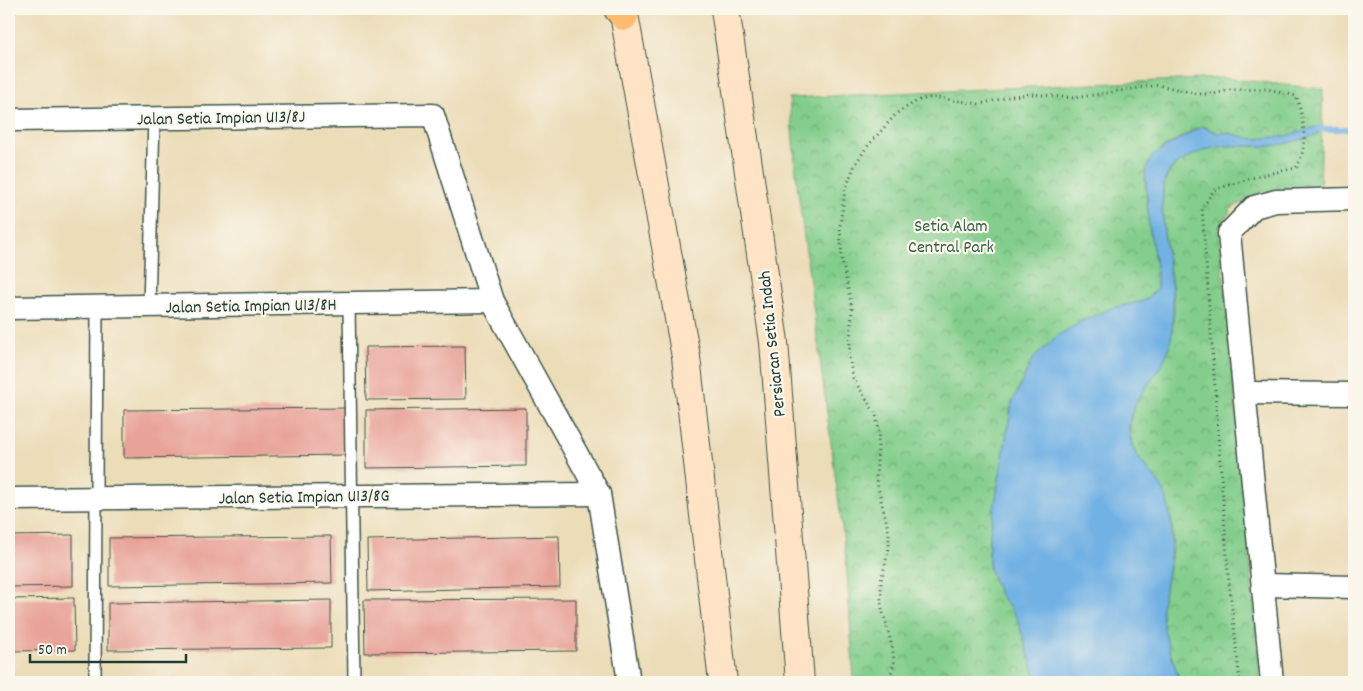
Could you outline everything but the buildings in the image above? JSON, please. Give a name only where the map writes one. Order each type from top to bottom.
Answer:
[{"type":"street","name":"Persiaran Setia Indah","points":[[724,9],[774,342],[800,682]]},
{"type":"street","points":[[622,11],[686,357],[723,682]]},
{"type":"street","name":"Jalan Setia Impian U13/8J","points":[[9,120],[433,115],[492,301]]},
{"type":"street","points":[[1272,682],[1229,232],[1254,207],[1276,201],[1354,199]]},
{"type":"street","points":[[492,301],[599,494],[629,682]]},
{"type":"street","name":"Jalan Setia Impian U13/8H","points":[[9,308],[492,301]]},
{"type":"street","points":[[1245,393],[1354,394]]},
{"type":"street","name":"Jalan Setia Impian U13/8G","points":[[9,499],[599,494]]},
{"type":"street","points":[[1263,585],[1354,587]]},
{"type":"lane","points":[[149,306],[154,118]]},
{"type":"lane","points":[[349,304],[354,496],[354,682]]},
{"type":"lane","points":[[95,682],[97,307]]},
{"type":"path","points":[[889,682],[894,662],[892,646],[881,605],[881,581],[889,548],[887,523],[876,479],[880,430],[876,415],[853,378],[849,357],[852,308],[842,260],[840,226],[845,190],[855,165],[866,148],[897,113],[918,101],[932,97],[980,104],[1022,95],[1074,98],[1158,85],[1198,94],[1213,94],[1230,90],[1267,89],[1296,96],[1303,114],[1302,157]]},
{"type":"green space","name":"Setia Alam Central Park","points":[[1224,78],[1323,89],[1320,189],[1263,191],[1232,208],[1219,229],[1261,682],[1180,682],[1167,645],[1162,616],[1163,596],[1173,544],[1172,524],[1166,505],[1155,483],[1135,452],[1130,432],[1131,418],[1137,400],[1164,359],[1171,335],[1174,311],[1163,218],[1163,199],[1165,182],[1171,170],[1189,157],[1211,148],[1282,144],[1317,134],[1318,126],[1302,132],[1269,139],[1217,133],[1206,127],[1197,128],[1161,149],[1145,179],[1149,225],[1157,272],[1157,289],[1144,301],[1112,308],[1057,336],[1033,359],[1012,403],[989,539],[989,568],[999,593],[1017,618],[1035,675],[1034,682],[854,682],[846,558],[797,183],[789,98]]},
{"type":"water","points":[[1202,126],[1217,133],[1225,132],[1253,139],[1286,136],[1319,126],[1318,134],[1288,143],[1270,146],[1220,147],[1200,152],[1172,168],[1164,183],[1162,199],[1163,218],[1173,296],[1172,334],[1166,356],[1133,409],[1129,429],[1134,450],[1162,488],[1169,508],[1171,540],[1162,619],[1180,682],[1034,682],[1035,675],[1017,618],[999,593],[989,568],[989,539],[1012,403],[1033,359],[1057,336],[1082,321],[1112,308],[1144,301],[1157,289],[1157,272],[1149,225],[1145,171],[1153,155]]},
{"type":"waterway","points":[[1318,129],[1354,129]]}]
